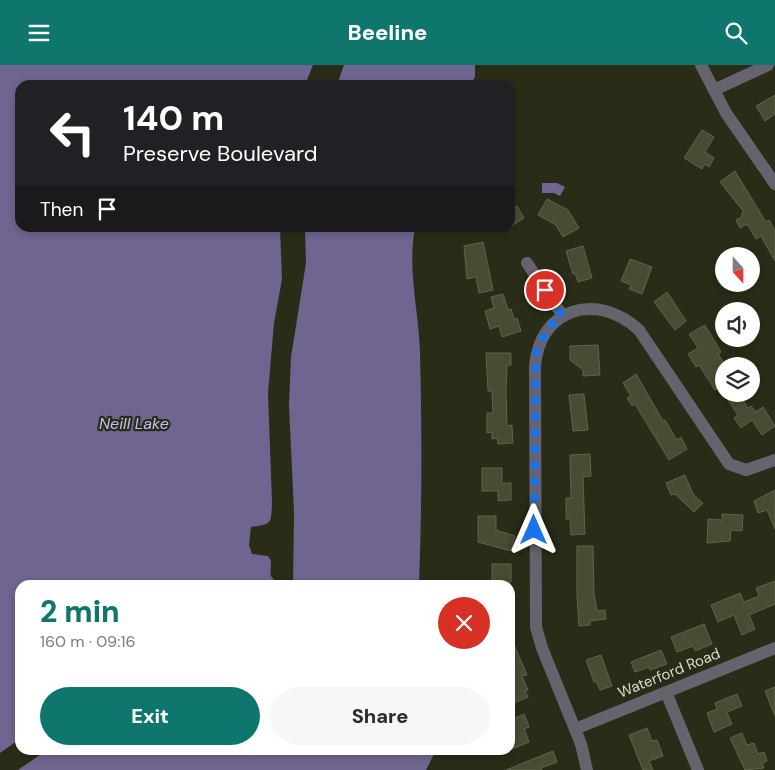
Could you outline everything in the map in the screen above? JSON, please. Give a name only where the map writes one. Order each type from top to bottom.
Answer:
[{"type":"street","points":[[701,65],[714,90],[775,184]]},
{"type":"street","points":[[714,90],[768,65]]},
{"type":"street","points":[[527,263],[562,316]]},
{"type":"street","points":[[587,770],[575,729],[540,645],[534,610],[536,353],[549,327],[562,316],[572,311],[595,309],[615,313],[628,319],[639,330],[726,468],[746,470],[775,460]]},
{"type":"street","name":"Waterford Road","points":[[575,729],[775,648]]},
{"type":"street","points":[[666,692],[698,770]]},
{"type":"water","name":"Neill Lake","points":[[0,65],[313,65],[307,80],[15,80],[15,232],[280,232],[282,279],[274,323],[268,393],[271,515],[267,524],[251,527],[249,545],[252,554],[268,556],[271,561],[270,580],[15,580],[15,742],[0,753]]},
{"type":"water","points":[[344,65],[475,65],[473,80],[339,80]]},
{"type":"water","points":[[542,183],[557,183],[565,187],[560,196],[554,193],[542,193]]},
{"type":"water","points":[[305,232],[414,232],[412,259],[420,353],[421,411],[419,580],[293,580],[294,512],[289,405],[291,357],[306,263]]},
{"type":"water","points":[[40,755],[434,755],[426,770],[18,770]]},
{"type":"building","points":[[775,95],[775,114],[765,121],[756,106]]},
{"type":"building","points":[[702,130],[714,137],[705,152],[714,158],[709,167],[705,164],[702,169],[684,158]]},
{"type":"building","points":[[735,171],[766,222],[769,220],[775,231],[775,261],[761,236],[756,239],[747,224],[740,228],[736,220],[743,216],[741,214],[744,212],[720,182]]},
{"type":"building","points":[[547,199],[568,210],[579,228],[563,237],[556,225],[538,215]]},
{"type":"building","points":[[517,206],[524,218],[515,224],[515,207]]},
{"type":"building","points":[[483,242],[493,290],[479,293],[476,277],[467,279],[464,246]]},
{"type":"building","points":[[583,246],[592,278],[578,282],[575,273],[573,274],[566,251]]},
{"type":"building","points":[[630,259],[652,267],[642,294],[629,289],[631,285],[621,281]]},
{"type":"building","points":[[667,292],[686,321],[675,330],[654,302]]},
{"type":"building","points":[[503,294],[508,310],[511,309],[514,319],[517,318],[521,331],[502,337],[499,326],[490,329],[485,311],[494,308],[491,297]]},
{"type":"building","points":[[705,325],[715,342],[715,347],[718,347],[721,352],[718,354],[720,357],[715,357],[715,390],[699,365],[696,367],[688,354],[698,348],[689,334]]},
{"type":"building","points":[[598,345],[600,375],[583,376],[583,370],[570,360],[570,346]]},
{"type":"building","points":[[486,353],[511,353],[511,365],[507,365],[506,391],[507,426],[512,425],[513,443],[498,444],[497,438],[492,439],[492,432],[487,433],[487,413],[493,413],[492,391],[488,391]]},
{"type":"building","points":[[636,374],[663,421],[665,420],[677,440],[681,437],[687,449],[669,460],[635,404],[632,406],[627,398],[631,396],[623,383]]},
{"type":"building","points":[[584,394],[588,430],[573,431],[569,395]]},
{"type":"building","points":[[729,402],[744,402],[748,408],[751,406],[756,412],[763,407],[775,426],[762,435],[752,420],[741,428],[734,418],[738,415]]},
{"type":"building","points":[[590,454],[591,476],[583,477],[585,534],[571,535],[570,519],[566,519],[566,498],[571,498],[570,455]]},
{"type":"building","points":[[482,468],[502,468],[502,483],[511,483],[511,500],[498,501],[498,491],[482,491]]},
{"type":"building","points":[[685,475],[693,494],[703,503],[694,512],[675,494],[671,495],[666,483]]},
{"type":"building","points":[[775,490],[775,529],[767,510],[758,513],[754,501]]},
{"type":"building","points":[[722,514],[743,515],[742,531],[731,530],[730,541],[707,543],[708,519],[722,520]]},
{"type":"building","points":[[478,516],[496,516],[496,530],[515,536],[511,551],[478,542]]},
{"type":"building","points":[[577,546],[593,546],[594,594],[597,611],[605,610],[606,619],[590,621],[590,625],[579,626]]},
{"type":"building","points":[[492,564],[511,564],[511,580],[492,580]]},
{"type":"building","points":[[775,581],[775,604],[749,615],[755,629],[742,635],[734,615],[718,622],[711,605],[740,593],[744,602],[759,596],[756,588]]},
{"type":"building","points":[[704,624],[712,644],[695,651],[693,646],[677,652],[671,637]]},
{"type":"building","points":[[515,647],[527,675],[522,676],[528,690],[525,691],[528,697],[515,703]]},
{"type":"building","points":[[661,650],[667,664],[650,670],[649,667],[635,672],[631,662]]},
{"type":"building","points":[[601,655],[612,686],[600,690],[596,681],[594,682],[586,660]]},
{"type":"building","points":[[775,687],[775,716],[765,691]]},
{"type":"building","points":[[737,694],[742,706],[727,712],[732,724],[714,732],[707,713],[717,709],[715,703]]},
{"type":"building","points":[[524,714],[529,727],[524,729],[529,742],[515,748],[515,718]]},
{"type":"building","points":[[647,728],[652,741],[657,740],[663,756],[649,761],[653,770],[643,770],[629,735]]},
{"type":"building","points":[[742,733],[747,745],[754,743],[758,754],[764,752],[767,761],[762,763],[764,768],[745,770],[730,738]]},
{"type":"building","points":[[553,751],[557,762],[541,768],[542,770],[506,770]]},
{"type":"waterway","points":[[269,576],[272,580]]},
{"type":"route","points":[[534,530],[534,384],[536,353],[541,339],[549,327],[562,316],[545,290]]}]
